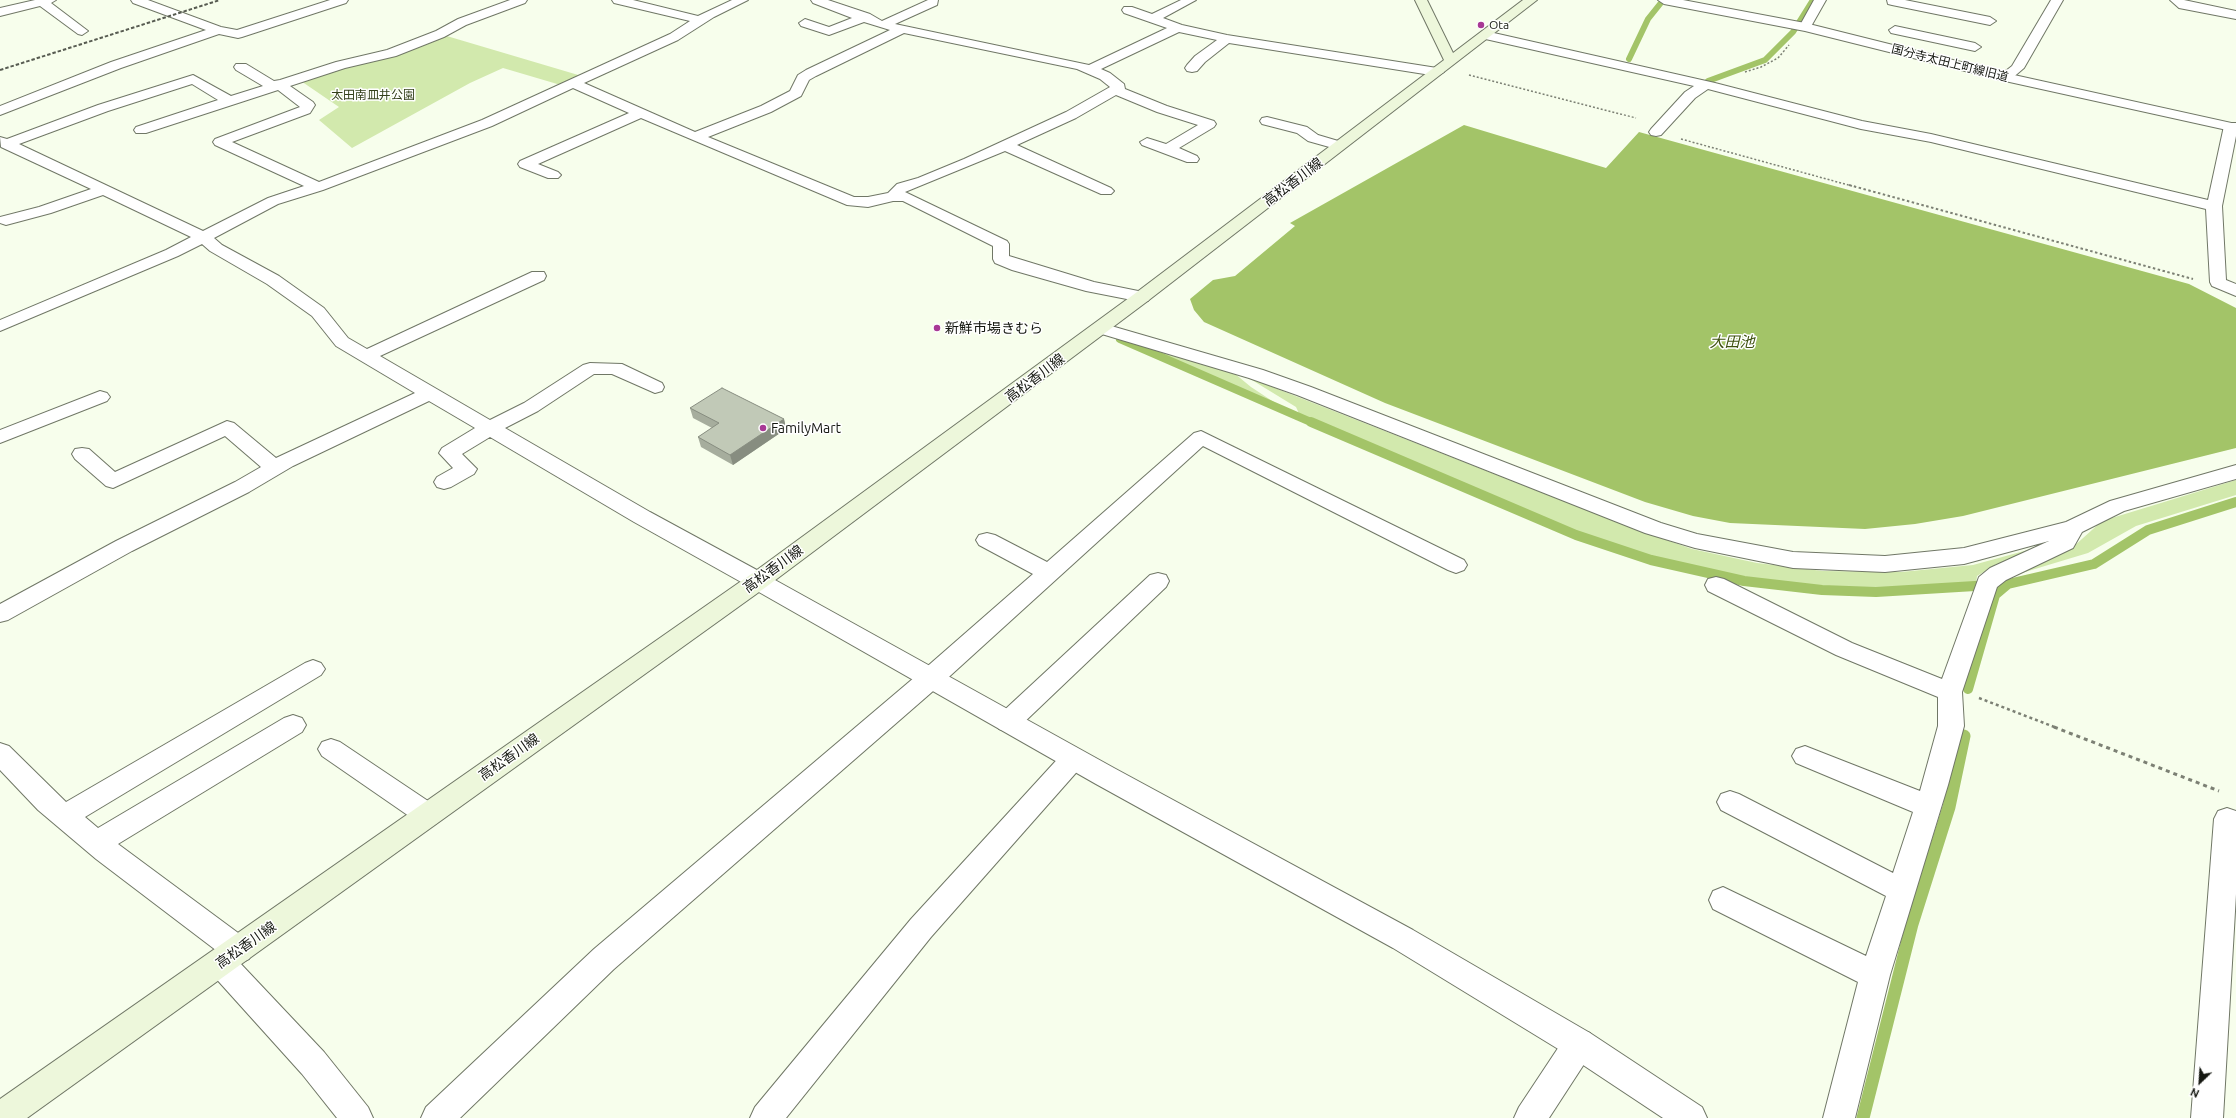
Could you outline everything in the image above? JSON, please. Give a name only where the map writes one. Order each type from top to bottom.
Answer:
[{"type":"main road","points":[[1421,0],[1444,66]]},
{"type":"main road","name":"高松香川線","points":[[0,1118],[758,580],[1101,328],[1531,0]]},
{"type":"street","points":[[136,0],[218,30],[238,34],[245,33],[342,0]]},
{"type":"street","points":[[141,130],[340,65],[391,53],[440,34],[462,22],[521,0]]},
{"type":"street","points":[[618,0],[699,20]]},
{"type":"street","points":[[0,326],[172,253],[273,201],[318,187],[460,134],[674,37],[699,20],[742,0]]},
{"type":"street","points":[[817,0],[866,17],[882,25],[901,30],[1091,69],[1116,83],[1119,87],[1071,114],[1005,145],[930,178],[902,187],[893,196]]},
{"type":"street","points":[[1152,19],[1190,0]]},
{"type":"street","name":"国分寺太田上町線旧道","points":[[1664,0],[1799,26],[2005,77],[2233,127]]},
{"type":"street","points":[[1799,26],[1820,0]]},
{"type":"street","points":[[2005,77],[2017,68],[2057,0]]},
{"type":"street","points":[[2176,0],[2183,5],[2236,15]]},
{"type":"street","points":[[0,12],[46,1],[82,30]]},
{"type":"street","points":[[1892,1],[1990,22]]},
{"type":"street","points":[[882,25],[933,2]]},
{"type":"street","points":[[1884,47],[1911,5]]},
{"type":"street","points":[[1128,10],[1178,28],[1227,39],[1444,66]]},
{"type":"street","points":[[829,31],[866,17]]},
{"type":"street","points":[[805,23],[850,38]]},
{"type":"street","points":[[1091,69],[1178,28]]},
{"type":"street","points":[[0,111],[116,65],[218,30]]},
{"type":"street","points":[[696,137],[766,109],[796,93],[802,78],[901,30]]},
{"type":"street","points":[[1895,30],[1975,47]]},
{"type":"street","points":[[1485,35],[1710,86],[1861,126],[1931,138],[2214,206]]},
{"type":"street","points":[[1192,68],[1200,59],[1227,39]]},
{"type":"street","points":[[241,67],[276,85],[308,105],[305,110],[220,142],[318,187]]},
{"type":"street","points":[[3,143],[103,108],[193,79],[229,101]]},
{"type":"street","points":[[572,83],[852,202],[868,202],[893,196],[906,197],[1002,244],[1001,259],[1018,266],[1092,287],[1142,297]]},
{"type":"street","points":[[1656,132],[1690,95],[1710,86]]},
{"type":"street","points":[[1116,90],[1162,109],[1209,124],[1168,149]]},
{"type":"street","points":[[553,175],[525,164],[640,113]]},
{"type":"street","points":[[1267,121],[1302,130],[1313,138],[1340,146]]},
{"type":"street","points":[[2233,127],[2214,206],[2218,282],[2236,291]]},
{"type":"street","points":[[1147,142],[1192,159]]},
{"type":"street","points":[[3,143],[204,237],[216,248],[280,284],[318,312],[342,342],[642,517],[758,580],[1073,759],[1403,940],[1579,1044],[1691,1118]]},
{"type":"street","points":[[1005,145],[1106,191]]},
{"type":"street","points":[[6,220],[45,210],[104,190]]},
{"type":"street","points":[[366,356],[538,276]]},
{"type":"street","points":[[1101,328],[1256,374],[1304,391],[1653,528],[1696,541],[1743,552],[1793,560],[1839,564],[1885,564],[1924,562],[1964,556],[2073,528],[2117,506],[2236,472]]},
{"type":"street","points":[[444,482],[466,469],[449,453],[490,428],[531,407],[590,368],[616,368],[655,387]]},
{"type":"street","points":[[0,614],[124,546],[242,487],[275,468],[430,393]]},
{"type":"street","points":[[0,437],[100,396]]},
{"type":"street","points":[[82,454],[113,481],[227,427],[275,468]]},
{"type":"street","points":[[437,1118],[604,959],[931,678],[1201,437],[1456,565]]},
{"type":"street","points":[[1839,1118],[1875,975],[1928,806],[1951,726],[1950,692],[1986,585],[1998,574],[2065,543],[2073,528]]},
{"type":"street","points":[[987,540],[1050,573]]},
{"type":"street","points":[[1008,722],[1158,581]]},
{"type":"street","points":[[1716,585],[1844,649],[1950,692]]},
{"type":"street","points":[[64,816],[313,669]]},
{"type":"street","points":[[97,843],[293,725]]},
{"type":"street","points":[[331,749],[428,815]]},
{"type":"street","points":[[0,753],[47,802],[230,956],[357,1118]]},
{"type":"street","points":[[1805,756],[1928,806]]},
{"type":"street","points":[[766,1118],[921,928],[1073,759]]},
{"type":"street","points":[[1730,802],[1902,891]]},
{"type":"street","points":[[2207,1118],[2224,805]]},
{"type":"street","points":[[1723,900],[1875,975]]},
{"type":"street","points":[[1530,1118],[1579,1044]]},
{"type":"path","points":[[1710,86],[1722,79],[1761,67],[1778,58],[1799,26]]},
{"type":"path","points":[[1444,66],[1647,121],[1656,132],[2200,280],[2218,282]]},
{"type":"path","points":[[1950,692],[1962,691],[2224,805]]},
{"type":"green space","name":"太田南皿井公園","points":[[440,34],[585,77],[564,86],[503,68],[470,83],[352,148],[319,120],[339,107],[298,79]]},
{"type":"green space","points":[[1126,339],[1166,353],[1234,373],[1251,387],[1289,412]]},
{"type":"green space","points":[[1247,377],[1627,526],[1692,549],[1757,563],[1823,571],[1901,572],[1973,565],[2057,542],[1995,565],[1977,576],[1976,585],[1878,589],[1822,588],[1742,578],[1657,559],[1576,533],[1301,418],[1296,407]]},
{"type":"green space","points":[[2236,480],[2236,495],[2136,526],[2088,553],[2015,575],[2073,547],[2102,521]]},
{"type":"water","name":"大田池","points":[[1464,125],[1606,168],[1639,132],[2189,284],[2236,308],[2236,448],[1963,516],[1915,524],[1865,529],[1730,523],[1693,516],[1645,502],[1385,403],[1204,322],[1194,310],[1190,299],[1213,280],[1235,276],[1295,226],[1290,223]]},
{"type":"building","points":[[722,388],[784,419],[730,455],[698,437],[719,423],[690,408]]},
{"type":"waterway","points":[[1708,81],[1765,60],[1793,32],[1813,0]]},
{"type":"waterway","points":[[1629,59],[1648,19],[1660,4]]},
{"type":"waterway","points":[[1120,339],[1313,423]]},
{"type":"waterway","points":[[1311,422],[1576,535],[1651,560],[1744,581],[1822,590],[1876,592],[2008,584]]},
{"type":"waterway","points":[[2008,584],[2094,564],[2148,530],[2236,502]]},
{"type":"waterway","points":[[1968,689],[1995,595],[2008,584]]},
{"type":"waterway","points":[[1863,1118],[1912,924],[1949,807],[1964,736]]},
{"type":"railway","points":[[0,70],[220,0]]},
{"type":"place","name":"Ota","points":[[1481,25]]},
{"type":"place","name":"新鮮市場きむら","points":[[937,328]]},
{"type":"place","name":"FamilyMart","points":[[763,428]]}]
